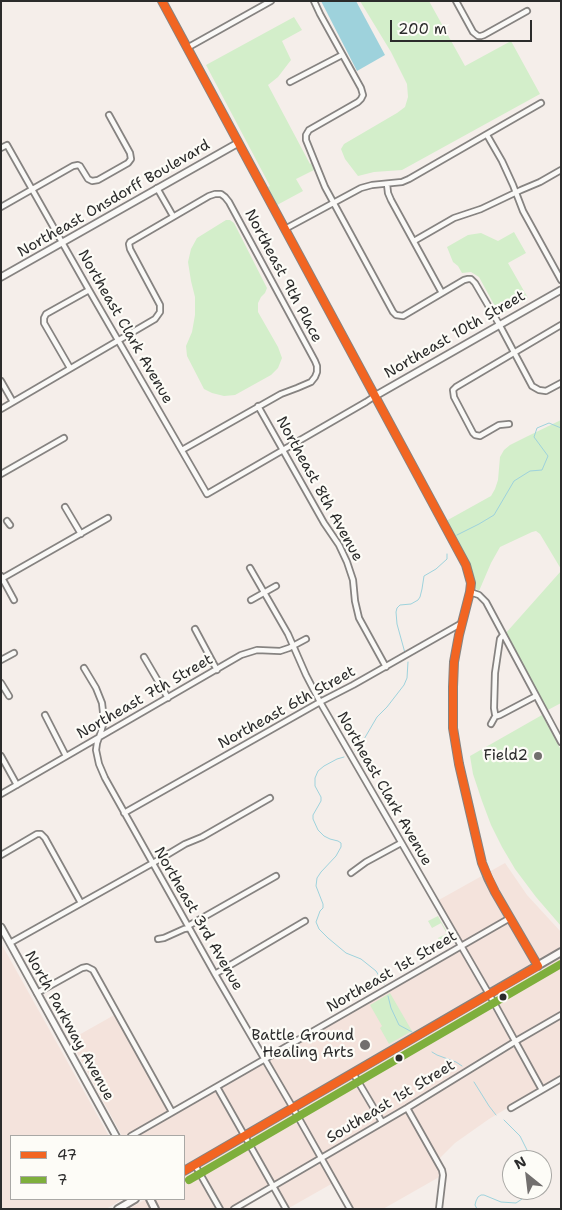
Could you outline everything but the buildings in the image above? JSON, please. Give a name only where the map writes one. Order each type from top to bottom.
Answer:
[{"type":"main road","points":[[162,1],[466,565],[470,592],[454,662],[452,686],[453,728],[460,772],[482,863],[488,878],[538,966]]},
{"type":"main road","points":[[185,1170],[561,952]]},
{"type":"main road","points":[[118,1209],[134,1200]]},
{"type":"street","points":[[187,48],[271,1]]},
{"type":"street","points":[[314,1],[363,93],[358,102],[309,130],[306,140],[322,182],[393,312],[398,316],[405,315],[464,280],[471,280],[475,283],[499,324],[530,384],[539,390],[549,390],[561,384]]},
{"type":"street","points":[[456,1],[473,32],[478,36],[484,36],[527,11]]},
{"type":"street","points":[[290,82],[342,54]]},
{"type":"street","points":[[285,229],[361,188],[402,182],[409,179],[541,103]]},
{"type":"street","points":[[1,207],[73,166],[78,165],[82,168],[88,179],[92,181],[98,180],[128,163],[132,159],[130,153],[109,114]]},
{"type":"street","points":[[487,135],[502,161],[523,211],[561,280]]},
{"type":"street","name":"Northeast Onsdorff Boulevard","points":[[1,277],[238,143]]},
{"type":"street","name":"Northeast Clark Avenue","points":[[1,148],[7,145],[207,494]]},
{"type":"street","points":[[414,241],[454,218],[481,210],[561,170]]},
{"type":"street","points":[[387,184],[390,197],[442,292]]},
{"type":"street","points":[[1,409],[152,321],[160,312],[159,301],[129,244],[132,240],[173,216],[157,188]]},
{"type":"street","name":"Northeast 9th Place","points":[[173,216],[212,195],[221,194],[225,197],[316,363],[317,372],[310,382],[258,406]]},
{"type":"street","points":[[70,368],[44,323],[44,318],[46,314],[89,290]]},
{"type":"street","name":"Northeast 10th Street","points":[[207,494],[561,290]]},
{"type":"street","points":[[509,424],[499,425],[480,436],[475,435],[454,397],[453,390],[561,325]]},
{"type":"street","points":[[1,382],[13,402]]},
{"type":"street","points":[[182,450],[258,406]]},
{"type":"street","name":"Northeast 8th Avenue","points":[[258,406],[347,562],[353,580],[354,601],[359,618],[386,667]]},
{"type":"street","points":[[1,474],[64,438]]},
{"type":"street","points":[[65,507],[81,534]]},
{"type":"street","points":[[14,600],[2,578],[108,518]]},
{"type":"street","name":"Northeast Clark Avenue","points":[[250,568],[288,634],[320,702],[516,1041],[542,1090]]},
{"type":"street","points":[[251,600],[276,586]]},
{"type":"street","points":[[470,592],[480,595],[486,602],[561,742]]},
{"type":"street","name":"Northeast 6th Street","points":[[124,813],[462,623]]},
{"type":"street","points":[[195,629],[217,670]]},
{"type":"street","points":[[491,724],[496,715],[494,711],[494,673],[500,639],[503,635]]},
{"type":"street","name":"Northeast 7th Street","points":[[1,794],[241,655],[252,651],[280,651],[306,639]]},
{"type":"street","points":[[1,660],[14,653]]},
{"type":"street","points":[[144,657],[168,698]]},
{"type":"street","name":"Northeast 3rd Avenue","points":[[84,668],[96,688],[102,703],[104,721],[96,750],[105,778],[349,1207]]},
{"type":"street","points":[[1,682],[9,696]]},
{"type":"street","points":[[496,715],[500,715],[536,696]]},
{"type":"street","points":[[45,715],[66,756]]},
{"type":"street","points":[[1,756],[17,784]]},
{"type":"street","points":[[10,943],[270,798]]},
{"type":"street","points":[[1,855],[37,834],[41,834],[45,838],[80,903]]},
{"type":"street","points":[[351,873],[366,862],[401,843]]},
{"type":"street","points":[[158,940],[189,927],[276,876]]},
{"type":"street","name":"Northeast 1st Street","points":[[133,1135],[510,918]]},
{"type":"street","points":[[215,974],[305,921]]},
{"type":"street","name":"North Parkway Avenue","points":[[1,928],[115,1135]]},
{"type":"street","points":[[37,993],[82,968],[87,967],[95,972],[172,1112]]},
{"type":"street","name":"Southeast 1st Street","points":[[234,1209],[561,1015]]},
{"type":"street","points":[[353,1073],[382,1122]]},
{"type":"street","points":[[511,1108],[561,1079]]},
{"type":"street","points":[[217,1086],[286,1209]]},
{"type":"street","points":[[407,1108],[442,1170],[439,1209]]},
{"type":"street","points":[[196,1165],[220,1209]]},
{"type":"street","points":[[342,1209],[349,1207]]},
{"type":"shaded area","points":[[505,863],[527,895],[561,932],[561,1076],[489,1119],[455,1143],[437,1161],[441,1170],[441,1176],[383,1209],[347,1209],[333,1183],[289,1208],[276,1187],[236,1209],[129,1209],[144,1200],[185,1200],[185,1135],[121,1135],[70,1040],[116,1014],[170,1109],[462,946],[437,901]]},
{"type":"shaded area","points":[[2,945],[108,1135],[10,1135],[10,1200],[121,1200],[106,1209],[1,1209]]},
{"type":"green space","points":[[360,1],[429,1],[465,66],[511,41],[540,94],[402,170],[374,172],[358,176],[345,159],[341,149],[344,144],[397,113],[405,107],[408,97],[407,84],[391,52]]},
{"type":"green space","points":[[294,17],[302,30],[282,41],[291,60],[278,77],[268,85],[314,170],[296,179],[303,191],[277,205],[268,187],[270,186],[206,65]]},
{"type":"green space","points":[[226,220],[234,223],[267,288],[258,303],[258,312],[278,347],[282,358],[278,368],[271,375],[235,395],[224,396],[204,389],[187,356],[186,346],[192,332],[195,315],[195,297],[188,262],[191,249],[197,238]]},
{"type":"green space","points":[[514,232],[526,253],[508,263],[528,298],[504,312],[497,310],[479,277],[471,272],[462,273],[453,262],[447,247],[468,235],[481,233],[498,241]]},
{"type":"green space","points":[[561,420],[561,569],[540,534],[536,531],[532,532],[500,547],[479,591],[475,588],[469,562],[446,521],[491,496],[498,480],[500,457],[504,450],[510,445]]},
{"type":"green space","points":[[561,571],[561,703],[546,711],[505,634]]},
{"type":"green space","points":[[542,715],[561,750],[561,926],[515,869],[502,847],[482,801],[473,774],[470,756]]},
{"type":"green space","points":[[438,916],[447,932],[441,923],[432,928],[428,921]]},
{"type":"green space","points":[[448,933],[453,941],[444,946],[438,938]]},
{"type":"green space","points":[[390,993],[412,1031],[389,1044],[380,1028],[382,1026],[370,1005]]},
{"type":"water","points":[[321,1],[356,1],[385,55],[357,71]]},
{"type":"waterway","points":[[457,535],[494,515],[514,481],[530,471],[542,470],[548,456],[534,437],[537,428],[549,423],[561,428]]},
{"type":"waterway","points":[[405,653],[397,624],[397,608],[400,605],[411,604],[418,600],[424,576],[436,569],[447,559],[447,554]]},
{"type":"waterway","points":[[355,751],[377,717],[404,685],[407,678],[408,662]]},
{"type":"waterway","points":[[344,757],[324,766],[318,771],[315,778],[315,786],[321,801],[313,815],[313,819],[318,830],[324,836],[341,843],[336,856],[317,878],[316,886],[323,908],[316,922],[319,929],[346,953],[361,959],[376,971],[384,984]]},
{"type":"waterway","points":[[388,996],[399,1025],[412,1032]]},
{"type":"waterway","points":[[432,1052],[462,1066]]},
{"type":"waterway","points":[[474,1082],[496,1115]]},
{"type":"waterway","points":[[504,1120],[520,1136],[527,1150]]},
{"type":"waterway","points":[[477,1209],[476,1201],[481,1195],[501,1202],[516,1203],[520,1200]]},
{"type":"transit line","name":"47","points":[[162,1],[466,565],[471,583],[454,662],[453,687],[453,728],[459,764],[482,863],[495,892],[538,966]]},
{"type":"transit line","name":"7","points":[[189,1180],[561,964]]},
{"type":"transit line","name":"47","points":[[185,1170],[538,966]]},
{"type":"place","name":"Field2","points":[[538,756]]},
{"type":"place","name":"Battle Ground Healing Arts","points":[[365,1045]]}]
